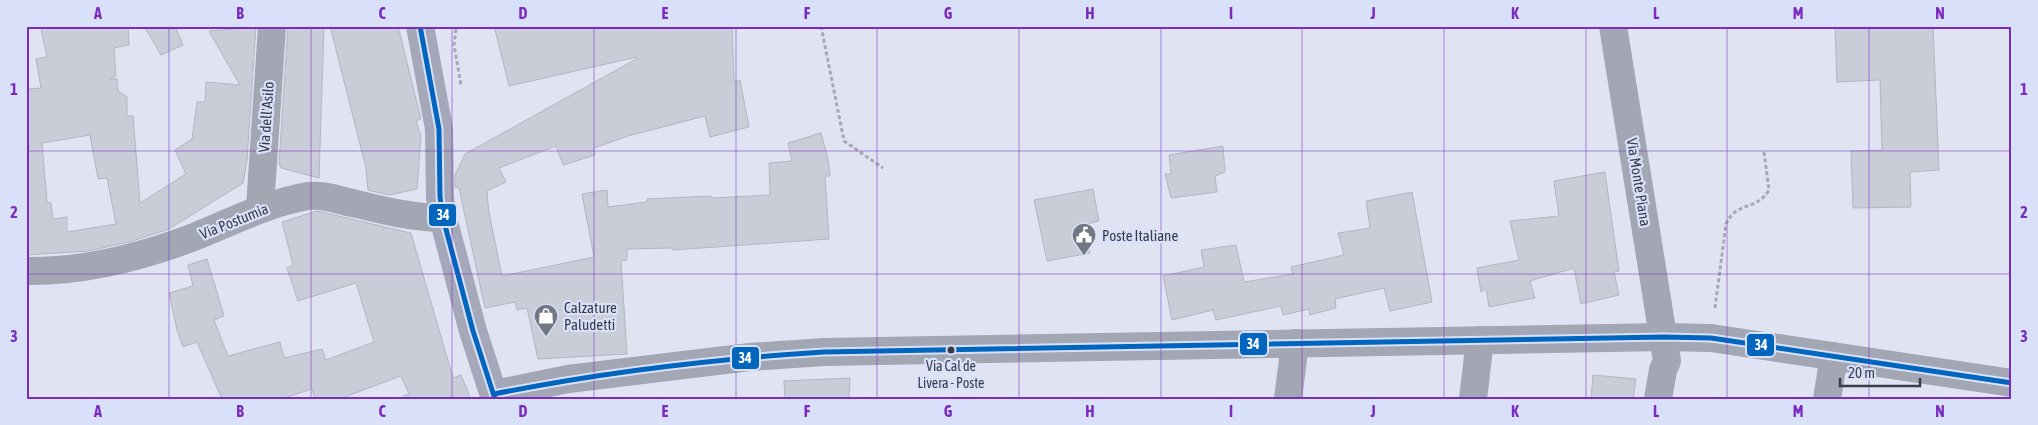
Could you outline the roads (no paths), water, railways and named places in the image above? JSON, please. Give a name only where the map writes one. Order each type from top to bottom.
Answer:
[{"type":"main road","points":[[420,26],[439,129],[440,197],[443,218],[473,331],[494,396]]},
{"type":"street","name":"Via dell'Asilo","points":[[260,208],[272,26]]},
{"type":"street","name":"Via Monte Piana","points":[[1613,26],[1667,361],[1663,370],[1658,399]]},
{"type":"street","name":"Via Postumia","points":[[26,271],[107,263],[187,239],[260,208],[317,195],[401,215],[443,218]]},
{"type":"street","points":[[494,396],[568,379],[750,357],[824,352],[1664,337],[1711,338],[2012,383]]},
{"type":"street","points":[[1473,399],[1480,340]]},
{"type":"street","points":[[1288,399],[1295,343]]},
{"type":"street","points":[[1827,399],[1834,356]]},
{"type":"street","points":[[2010,399],[2012,388]]},
{"type":"place","name":"Poste Italiane","points":[[1084,256]]},
{"type":"place","name":"Calzature Paludetti","points":[[546,337]]},
{"type":"place","name":"Via Cal de Livera - Poste","points":[[951,350]]}]
